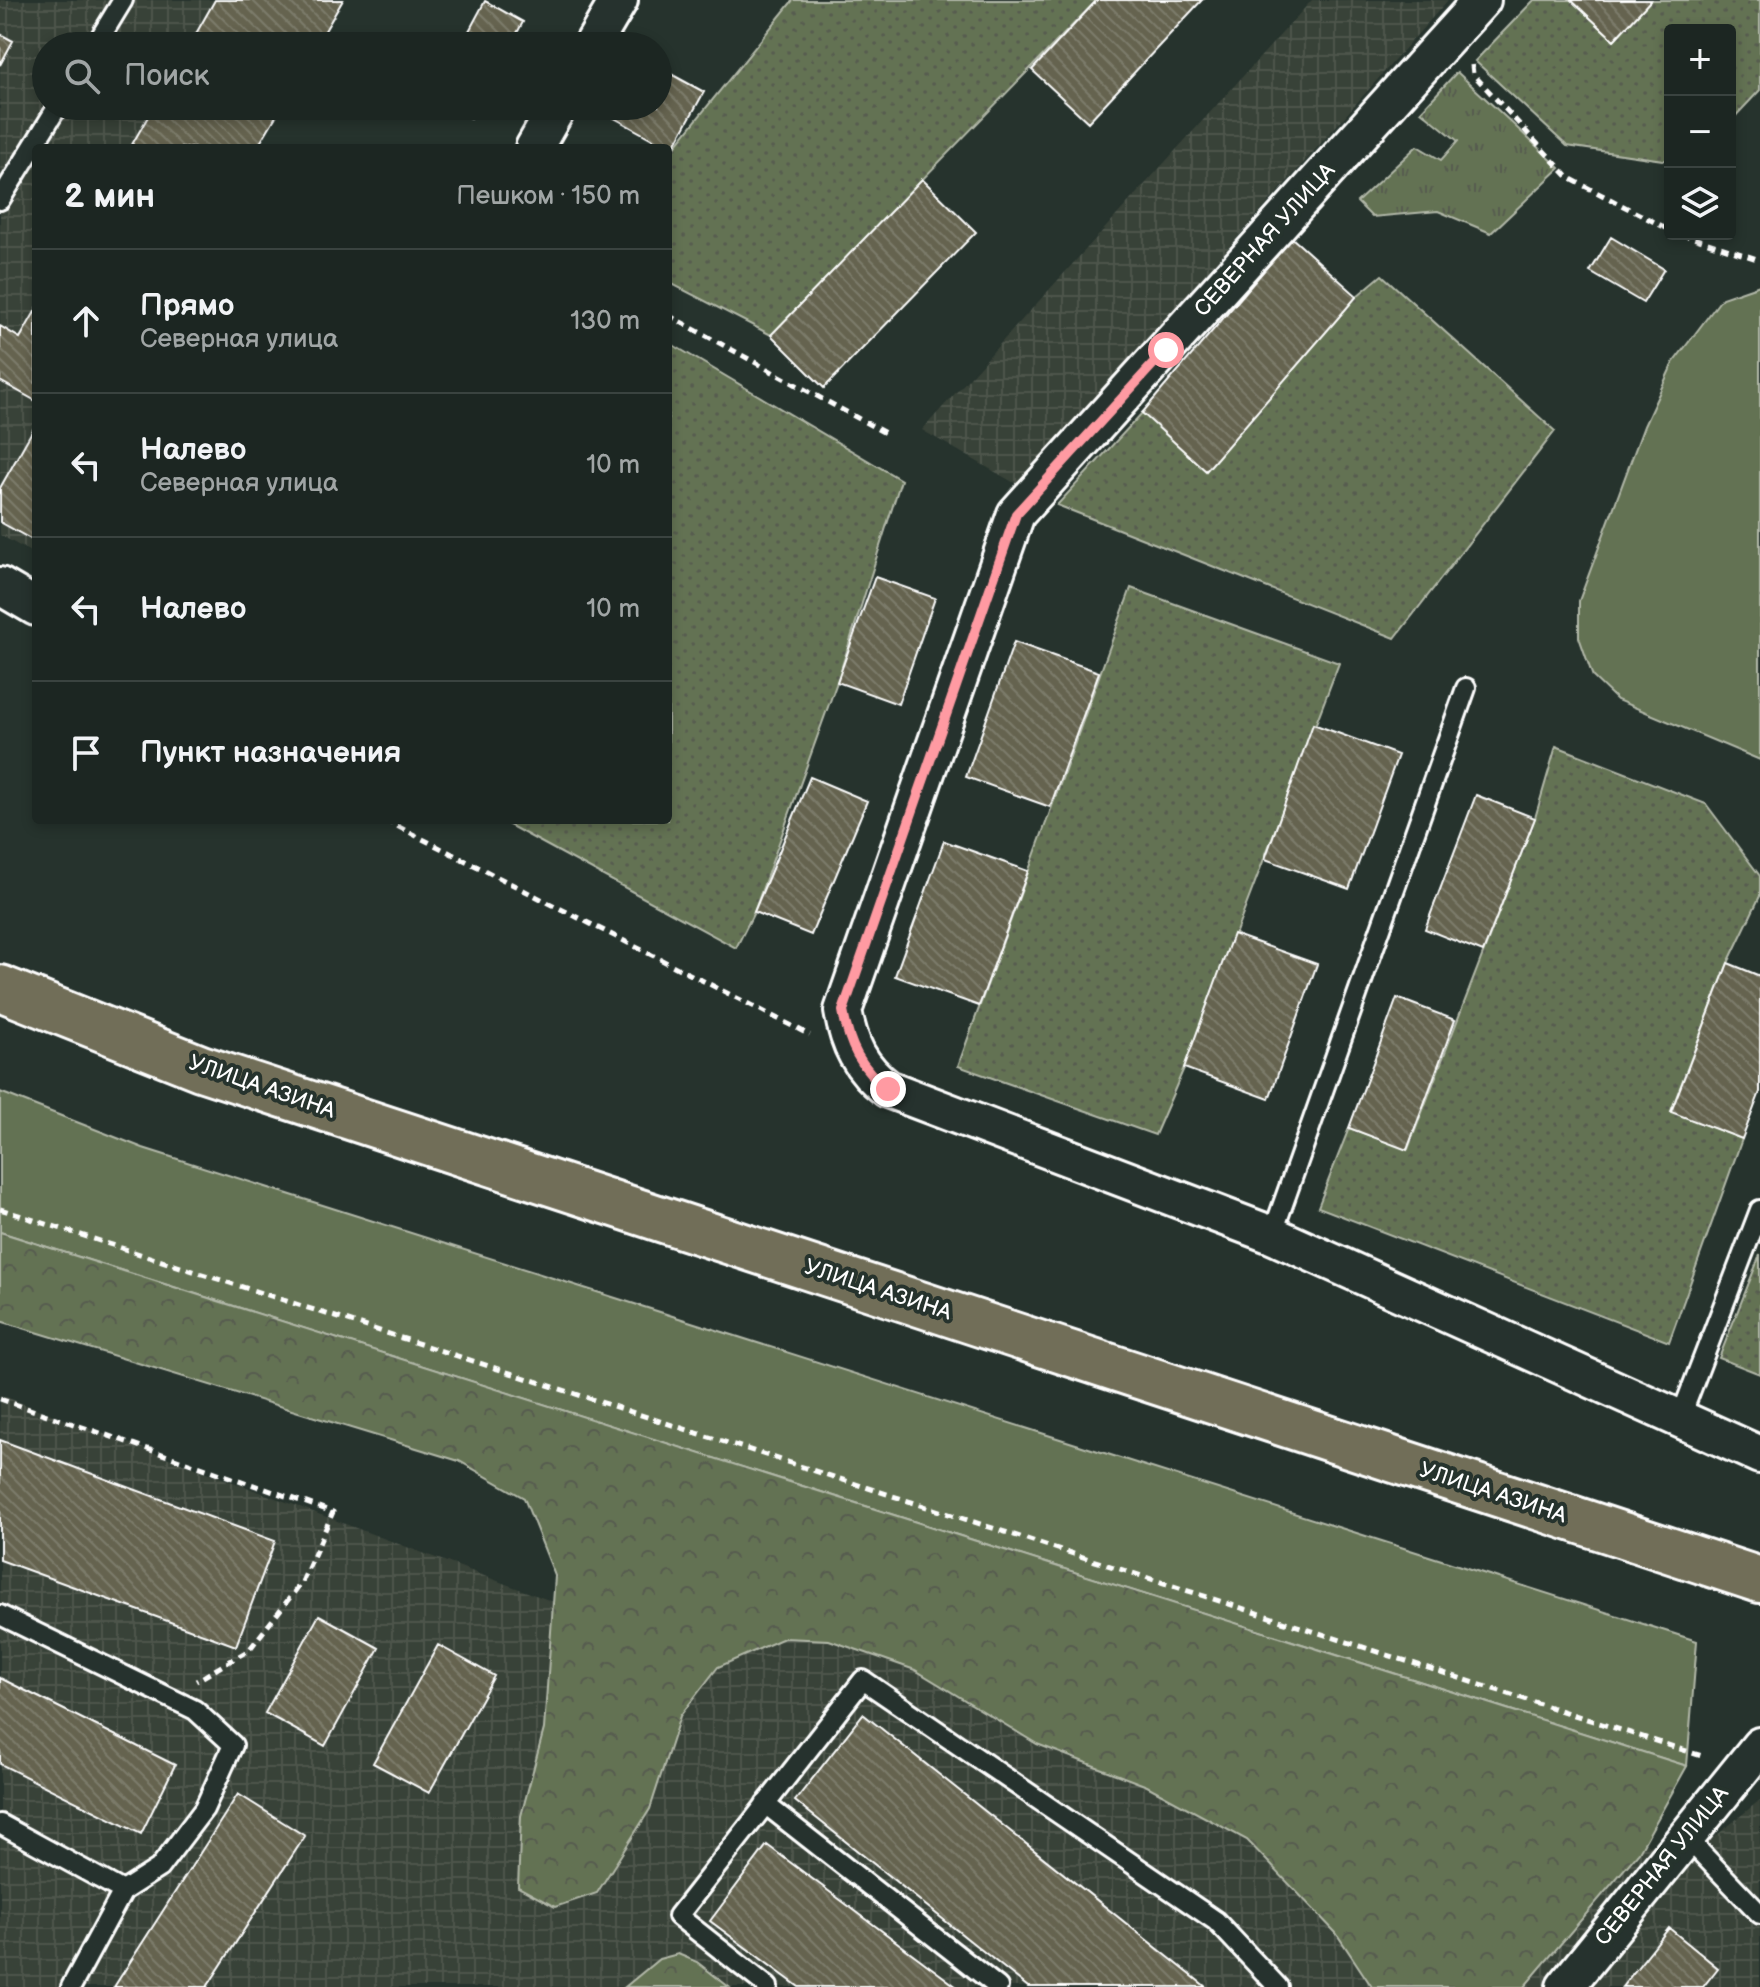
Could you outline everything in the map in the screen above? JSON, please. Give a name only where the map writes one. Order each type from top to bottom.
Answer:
[{"type":"main road","name":"УЛИЦА АЗИНА","points":[[0,988],[201,1068],[1760,1580]]},
{"type":"street","points":[[600,32],[619,0]]},
{"type":"street","name":"СЕВЕРНАЯ УЛИЦА","points":[[857,1059],[847,1036],[843,1011],[1016,514],[1474,8]]},
{"type":"street","points":[[536,144],[550,120]]},
{"type":"street","points":[[0,586],[32,605]]},
{"type":"street","points":[[857,1059],[888,1089],[1272,1235],[1760,1455]]},
{"type":"street","name":"СЕВЕРНАЯ УЛИЦА","points":[[1565,1987],[1750,1757]]},
{"type":"lane","points":[[104,32],[123,0]]},
{"type":"lane","points":[[35,144],[49,120]]},
{"type":"lane","points":[[0,200],[32,148]]},
{"type":"lane","points":[[1272,1235],[1466,688]]},
{"type":"lane","points":[[1679,1421],[1760,1210]]},
{"type":"lane","points":[[0,1615],[195,1710],[233,1745],[204,1809],[159,1868],[123,1891],[71,1987]]},
{"type":"lane","points":[[768,1987],[678,1916],[863,1680],[1216,1921],[1278,1987]]},
{"type":"lane","points":[[765,1804],[998,1987]]},
{"type":"lane","points":[[0,1824],[123,1891]]},
{"type":"lane","points":[[1686,1837],[1760,1914]]},
{"type":"path","points":[[1474,8],[1473,74],[1569,178],[1664,227]]},
{"type":"path","points":[[1699,240],[1760,260]]},
{"type":"path","points":[[672,317],[885,433]]},
{"type":"path","points":[[393,824],[857,1059]]},
{"type":"path","points":[[0,1209],[1750,1757]]},
{"type":"path","points":[[0,1399],[333,1512],[302,1582],[249,1650],[168,1697]]},
{"type":"shaded area","points":[[0,0],[343,0],[324,32],[32,32],[32,120],[274,120],[259,144],[32,144],[32,553],[0,535]]},
{"type":"shaded area","points":[[1312,0],[1448,0],[1018,485],[922,430]]},
{"type":"shaded area","points":[[0,1395],[602,1620],[640,1554],[1690,1857],[1760,1800],[1760,1987],[0,1987]]},
{"type":"green space","points":[[793,0],[1097,0],[771,335],[672,284],[672,150]]},
{"type":"green space","points":[[1534,0],[1571,0],[1614,40],[1651,0],[1760,0],[1760,90],[1736,116],[1736,24],[1664,24],[1664,160],[1567,146],[1475,61]]},
{"type":"green space","points":[[1457,72],[1560,168],[1491,233],[1438,211],[1372,217],[1357,202],[1417,146],[1441,160],[1458,141],[1421,111]]},
{"type":"green space","points":[[1382,275],[1555,431],[1395,638],[1057,505],[1142,413],[1357,296]]},
{"type":"green space","points":[[1760,285],[1760,760],[1617,700],[1593,677],[1579,637],[1579,601],[1644,426],[1673,363],[1722,298]]},
{"type":"green space","points":[[672,344],[901,480],[837,682],[754,912],[736,948],[507,824],[672,824]]},
{"type":"green space","points":[[1131,588],[1339,663],[1184,1068],[1155,1135],[958,1066]]},
{"type":"green space","points":[[1556,746],[1706,804],[1760,876],[1760,896],[1728,963],[1671,1111],[1742,1139],[1669,1342],[1318,1207],[1349,1128],[1408,1149],[1535,818]]},
{"type":"green space","points":[[0,1092],[143,1148],[1697,1641],[1687,1766],[0,1232]]},
{"type":"green space","points":[[0,1232],[1687,1766],[1639,1852],[1524,1987],[1372,1987],[1336,1933],[1247,1840],[1147,1786],[1037,1744],[915,1670],[829,1640],[784,1638],[718,1667],[680,1716],[650,1809],[597,1893],[555,1907],[518,1887],[521,1816],[544,1729],[555,1576],[524,1498],[459,1461],[0,1321]]},
{"type":"green space","points":[[1760,1255],[1760,1374],[1719,1358]]},
{"type":"green space","points":[[678,1954],[697,1962],[729,1987],[625,1987],[659,1959]]},
{"type":"building","points":[[215,0],[343,0],[324,32],[197,32]]},
{"type":"building","points":[[1097,0],[1202,0],[1088,122],[1032,70]]},
{"type":"building","points":[[1571,0],[1651,0],[1614,40]]},
{"type":"building","points":[[485,1],[523,22],[518,32],[468,32]]},
{"type":"building","points":[[0,34],[13,41],[0,65]]},
{"type":"building","points":[[672,75],[704,92],[672,150],[672,144],[661,144],[618,120],[672,120]]},
{"type":"building","points":[[146,120],[274,120],[259,144],[132,144]]},
{"type":"building","points":[[922,179],[976,232],[824,388],[771,335]]},
{"type":"building","points":[[1611,237],[1664,269],[1643,303],[1590,272]]},
{"type":"building","points":[[1292,238],[1357,296],[1206,471],[1142,413]]},
{"type":"building","points":[[32,317],[32,399],[0,381],[0,326],[20,338]]},
{"type":"building","points":[[32,431],[32,540],[0,522],[0,488]]},
{"type":"building","points":[[875,577],[935,598],[898,704],[837,682]]},
{"type":"building","points":[[1014,642],[1099,672],[1050,807],[966,777]]},
{"type":"building","points":[[1313,724],[1398,755],[1349,889],[1265,859]]},
{"type":"building","points":[[810,777],[867,801],[811,935],[754,912]]},
{"type":"building","points":[[1476,795],[1535,818],[1483,952],[1425,929]]},
{"type":"building","points":[[944,841],[1028,871],[979,1006],[895,976]]},
{"type":"building","points":[[1233,934],[1317,964],[1269,1099],[1184,1068]]},
{"type":"building","points":[[1728,963],[1760,976],[1760,1092],[1742,1139],[1671,1112]]},
{"type":"building","points":[[1397,998],[1455,1020],[1407,1150],[1349,1128]]},
{"type":"building","points":[[0,1440],[275,1541],[236,1646],[0,1560]]},
{"type":"building","points":[[319,1615],[379,1648],[325,1746],[265,1713]]},
{"type":"building","points":[[438,1645],[494,1676],[429,1793],[373,1763]]},
{"type":"building","points":[[0,1678],[175,1765],[141,1834],[0,1764]]},
{"type":"building","points":[[863,1714],[1206,1987],[1028,1987],[795,1801]]},
{"type":"building","points":[[238,1794],[305,1836],[207,1987],[114,1987]]},
{"type":"building","points":[[767,1845],[957,1987],[799,1987],[710,1921]]},
{"type":"building","points":[[1669,1928],[1718,1968],[1703,1987],[1622,1987]]},
{"type":"route","points":[[888,1089],[870,1075],[857,1059],[847,1036],[843,1011],[1016,514],[1166,350]]}]
